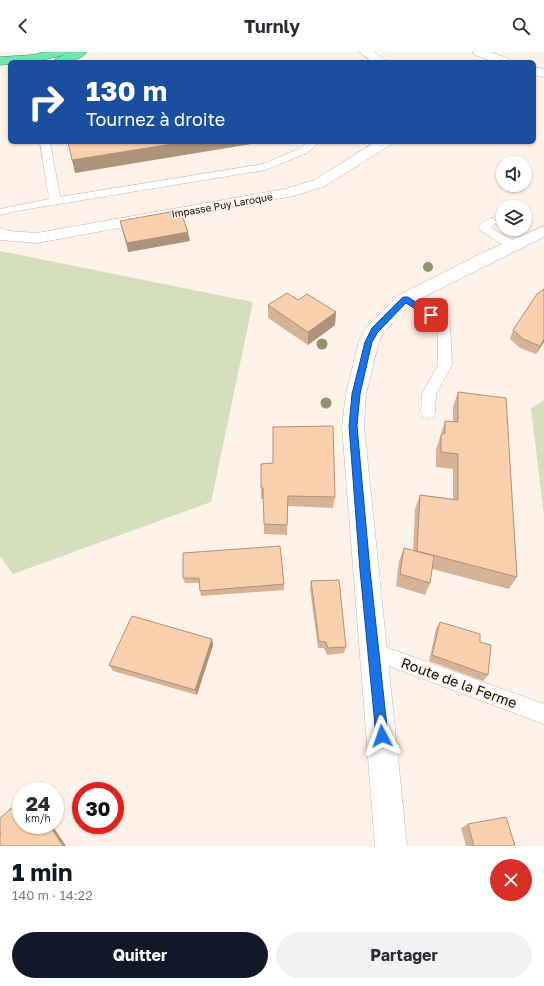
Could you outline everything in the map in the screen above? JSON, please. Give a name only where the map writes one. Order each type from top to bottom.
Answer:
[{"type":"highway","points":[[16,60],[31,59],[62,52]]},
{"type":"highway","points":[[63,60],[81,52]]},
{"type":"street","points":[[365,52],[379,60]]},
{"type":"street","points":[[479,52],[500,60]]},
{"type":"street","name":"Impasse Puy Laroque","points":[[0,233],[5,236],[37,238],[286,193],[320,183],[382,144]]},
{"type":"street","points":[[391,846],[384,782],[374,652],[365,570],[353,426],[356,394],[368,342],[375,330],[405,299],[544,230]]},
{"type":"lane","points":[[45,144],[55,201]]},
{"type":"lane","points":[[0,212],[55,201],[265,167],[303,151],[312,144]]},
{"type":"lane","points":[[492,221],[484,228],[512,245]]},
{"type":"lane","points":[[405,299],[444,324],[445,365],[429,394],[428,413]]},
{"type":"lane","name":"Route de la Ferme","points":[[374,652],[544,714]]},
{"type":"green space","points":[[0,251],[253,302],[211,502],[13,574],[0,556]]},
{"type":"green space","points":[[544,400],[544,516],[531,408]]},
{"type":"building","points":[[68,144],[172,144],[72,160]]},
{"type":"building","points":[[180,210],[188,232],[127,243],[120,221]]},
{"type":"building","points":[[544,289],[544,339],[540,346],[523,339],[513,330],[537,294]]},
{"type":"building","points":[[287,293],[298,300],[307,294],[336,312],[308,332],[268,305]]},
{"type":"building","points":[[458,392],[506,398],[517,577],[417,551],[420,495],[458,500],[458,454],[441,452],[441,435],[445,433],[445,421],[458,422]]},
{"type":"building","points":[[333,426],[335,497],[288,496],[287,525],[264,524],[261,464],[273,463],[273,427]]},
{"type":"building","points":[[280,546],[284,584],[200,591],[199,578],[183,578],[183,553]]},
{"type":"building","points":[[404,548],[434,556],[430,583],[400,574]]},
{"type":"building","points":[[339,580],[346,647],[328,648],[326,642],[319,641],[311,581]]},
{"type":"building","points":[[132,616],[212,639],[195,690],[109,665]]},
{"type":"building","points":[[440,622],[480,634],[480,642],[491,645],[488,675],[432,655]]},
{"type":"building","points":[[12,808],[12,834],[55,834],[63,846],[0,846],[0,818]]},
{"type":"building","points":[[506,817],[515,846],[474,846],[468,824]]},
{"type":"route","points":[[382,736],[365,570],[353,426],[356,394],[368,342],[375,330],[405,299],[431,315]]}]
